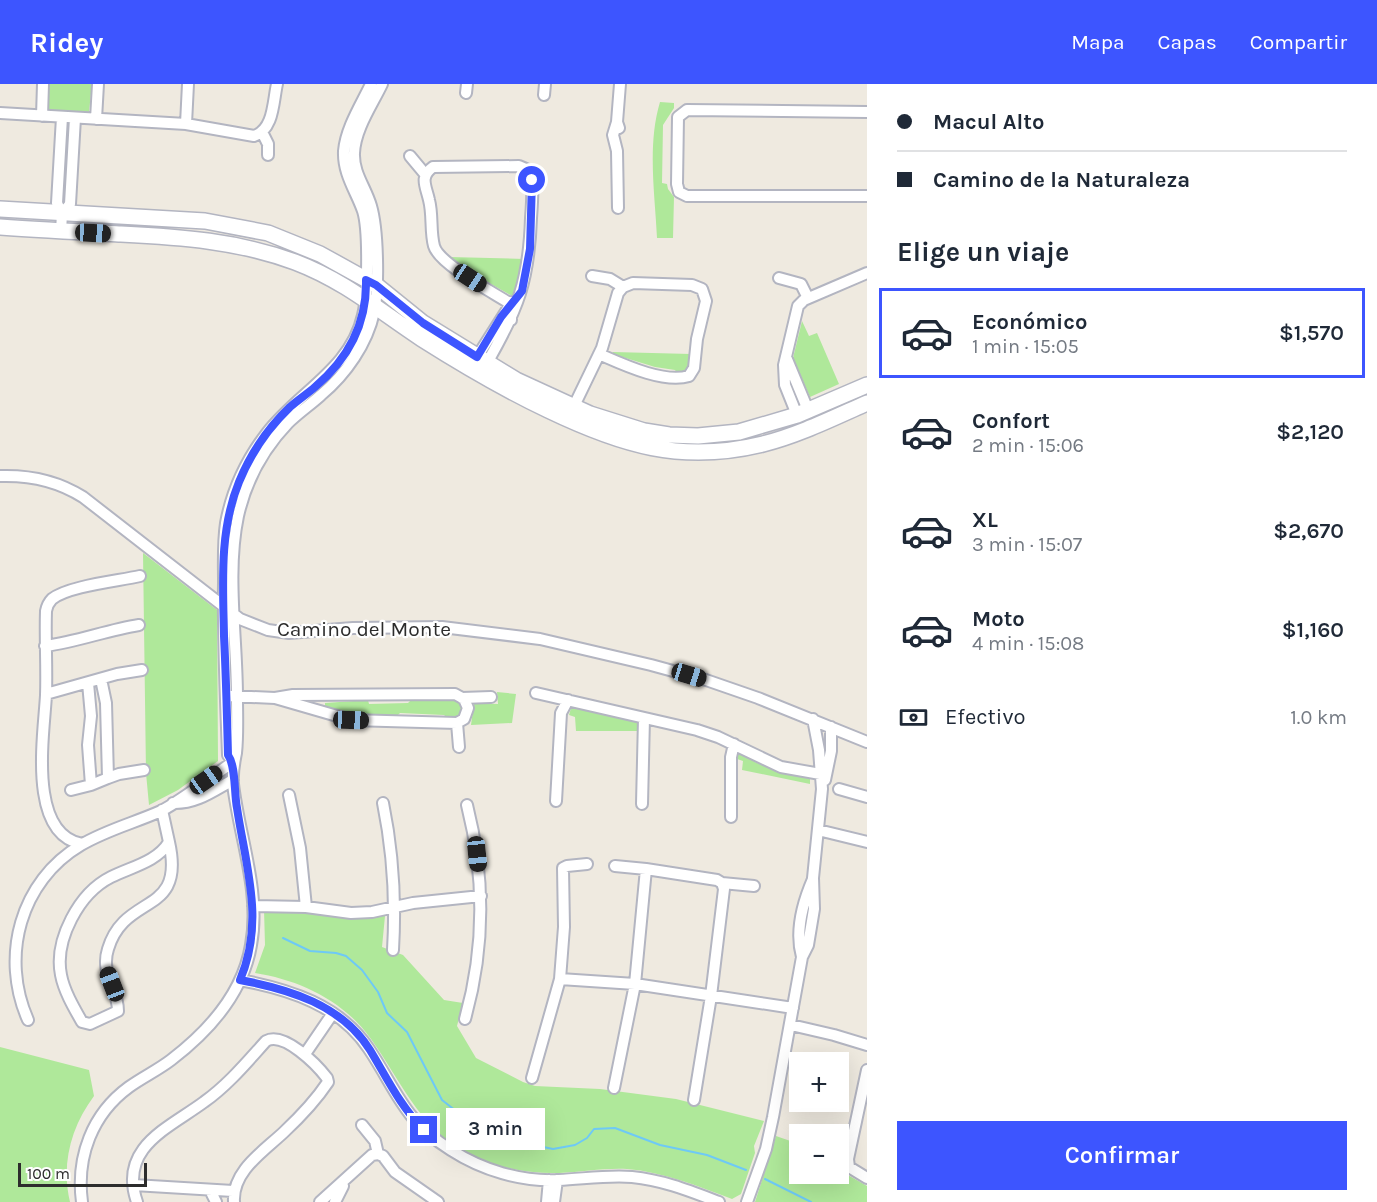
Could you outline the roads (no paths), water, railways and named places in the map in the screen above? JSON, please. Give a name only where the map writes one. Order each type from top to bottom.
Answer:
[{"type":"street","points":[[42,116],[43,84]]},
{"type":"street","points":[[96,119],[98,84]]},
{"type":"street","points":[[186,123],[188,84]]},
{"type":"street","points":[[0,113],[186,123],[249,135],[262,132],[269,121],[277,84]]},
{"type":"street","points":[[371,84],[349,131],[344,158],[347,177],[364,216],[371,283]]},
{"type":"street","points":[[232,696],[237,523],[252,475],[267,449],[285,426],[330,387],[350,364],[365,338],[371,302],[374,219],[355,168],[354,151],[357,136],[382,84]]},
{"type":"street","points":[[618,208],[617,151],[613,135],[617,122],[621,86]]},
{"type":"street","points":[[867,112],[687,110],[678,117],[677,184],[679,192],[687,196],[867,196]]},
{"type":"street","points":[[61,231],[62,214],[57,203],[62,117]]},
{"type":"street","points":[[62,214],[70,204],[75,118]]},
{"type":"street","points":[[262,132],[267,144],[268,155]]},
{"type":"street","points":[[410,156],[425,174]]},
{"type":"street","points":[[482,360],[511,320],[522,291],[531,238],[532,180],[528,170],[519,166],[439,165],[433,167],[425,174],[424,181],[436,251],[447,263],[511,304]]},
{"type":"street","points":[[0,209],[205,221],[256,230],[320,254],[371,283],[423,323],[482,360],[574,406],[636,429],[683,436],[739,432],[802,413],[867,385]]},
{"type":"street","points":[[0,227],[196,238],[275,255],[334,279],[483,377],[586,428],[637,445],[690,452],[744,448],[797,434],[867,403]]},
{"type":"street","points":[[802,413],[786,388],[784,365],[798,306],[808,298],[867,273]]},
{"type":"street","points":[[592,276],[610,279],[623,287]]},
{"type":"street","points":[[779,278],[801,284],[808,298]]},
{"type":"street","points":[[574,406],[599,354],[618,294],[623,287],[637,283],[695,285],[702,289],[706,301],[691,374],[686,377],[666,376],[636,369],[599,354]]},
{"type":"street","points":[[482,360],[511,304],[522,291]]},
{"type":"street","points":[[82,1202],[82,1159],[88,1140],[101,1115],[130,1086],[165,1065],[198,1038],[221,1011],[240,980],[251,947],[253,906],[233,780],[233,762],[236,755],[224,605],[225,532],[240,480],[254,452],[274,424],[291,406],[324,379],[341,359],[371,302]]},
{"type":"street","points":[[511,304],[511,320]]},
{"type":"street","points":[[786,356],[798,385],[802,413]]},
{"type":"street","points":[[786,388],[790,385],[798,385]]},
{"type":"street","name":"Camino del Monte","points":[[0,476],[22,476],[67,487],[234,614],[259,627],[279,633],[309,633],[353,628],[431,627],[540,639],[689,675],[813,719],[867,742]]},
{"type":"street","points":[[82,844],[64,838],[56,829],[46,796],[41,763],[46,694],[47,604],[53,598],[68,591],[140,576]]},
{"type":"street","points":[[45,646],[139,625]]},
{"type":"street","points":[[46,694],[142,670]]},
{"type":"street","points":[[101,679],[106,703],[108,778]]},
{"type":"street","points":[[88,683],[91,709],[88,745],[92,785]]},
{"type":"street","points":[[536,693],[698,730],[734,744],[781,767],[824,775]]},
{"type":"street","points":[[232,696],[275,698],[293,695],[452,694],[462,698],[491,697]]},
{"type":"street","points":[[275,698],[351,720],[457,723],[464,719],[467,713],[467,704],[462,698]]},
{"type":"street","points":[[556,801],[561,713],[568,700]]},
{"type":"street","points":[[642,804],[644,718]]},
{"type":"street","points":[[813,719],[824,775]]},
{"type":"street","points":[[457,723],[459,747]]},
{"type":"street","points":[[747,1202],[766,1149],[791,1025],[802,957],[799,946],[800,927],[805,896],[813,878],[822,789],[831,751],[831,727]]},
{"type":"street","points":[[730,817],[734,744]]},
{"type":"street","points":[[28,1020],[19,998],[14,973],[14,948],[19,924],[28,901],[42,879],[60,860],[82,844],[162,810],[233,762]]},
{"type":"street","points":[[71,790],[92,785],[119,774],[144,770]]},
{"type":"street","points":[[173,803],[201,798],[233,780]]},
{"type":"street","points":[[839,789],[867,797]]},
{"type":"street","points":[[290,795],[300,848],[306,907]]},
{"type":"street","points":[[383,803],[393,866],[395,908],[393,950]]},
{"type":"street","points":[[465,1019],[478,956],[480,896],[477,854],[467,805]]},
{"type":"street","points":[[162,810],[169,842],[173,866],[169,885],[158,898],[127,918],[116,932],[108,948],[105,967],[118,1000],[118,1011],[90,1024],[82,1022],[60,973],[62,948],[69,925],[81,904],[101,884],[109,878],[154,858],[165,849],[169,842]]},
{"type":"street","points":[[818,830],[867,842]]},
{"type":"street","points":[[532,1078],[560,979],[564,927],[563,868],[587,864]]},
{"type":"street","points":[[615,866],[754,886]]},
{"type":"street","points":[[614,1088],[635,984],[646,869]]},
{"type":"street","points":[[694,1100],[711,996],[724,889],[722,883]]},
{"type":"street","points":[[253,906],[306,907],[351,913],[372,912],[413,903],[480,896]]},
{"type":"street","points":[[560,979],[635,984],[793,1008]]},
{"type":"street","points":[[240,980],[301,996],[333,1013],[363,1040],[406,1111],[436,1140],[462,1157],[490,1169],[520,1177],[553,1180],[606,1176],[648,1179],[677,1186],[719,1202]]},
{"type":"street","points":[[305,1054],[333,1013]]},
{"type":"street","points":[[791,1025],[867,1045]]},
{"type":"street","points":[[134,1185],[210,1190],[233,1197],[248,1166],[296,1121],[328,1082],[327,1078],[305,1054],[277,1039],[271,1038],[266,1041],[243,1067],[205,1102],[150,1139],[135,1164],[134,1185],[134,1194],[137,1202]]},
{"type":"street","points":[[867,1070],[865,1095],[848,1163],[852,1170],[867,1178]]},
{"type":"street","points":[[363,1125],[375,1142],[378,1154]]},
{"type":"street","points":[[320,1202],[372,1155],[378,1154],[383,1156],[395,1172],[433,1201]]},
{"type":"street","points":[[335,1202],[346,1180]]},
{"type":"street","points":[[547,1202],[553,1180]]},
{"type":"street","points":[[553,1180],[554,1202]]},
{"type":"street","points":[[210,1190],[216,1202]]},
{"type":"waterway","points":[[283,938],[310,951],[346,956],[362,970],[378,992],[387,1013],[407,1032],[442,1100],[475,1126],[495,1137],[553,1149],[575,1145],[587,1138],[594,1129],[615,1128],[660,1145],[707,1155],[746,1170]]},
{"type":"waterway","points":[[765,1179],[811,1202]]}]
